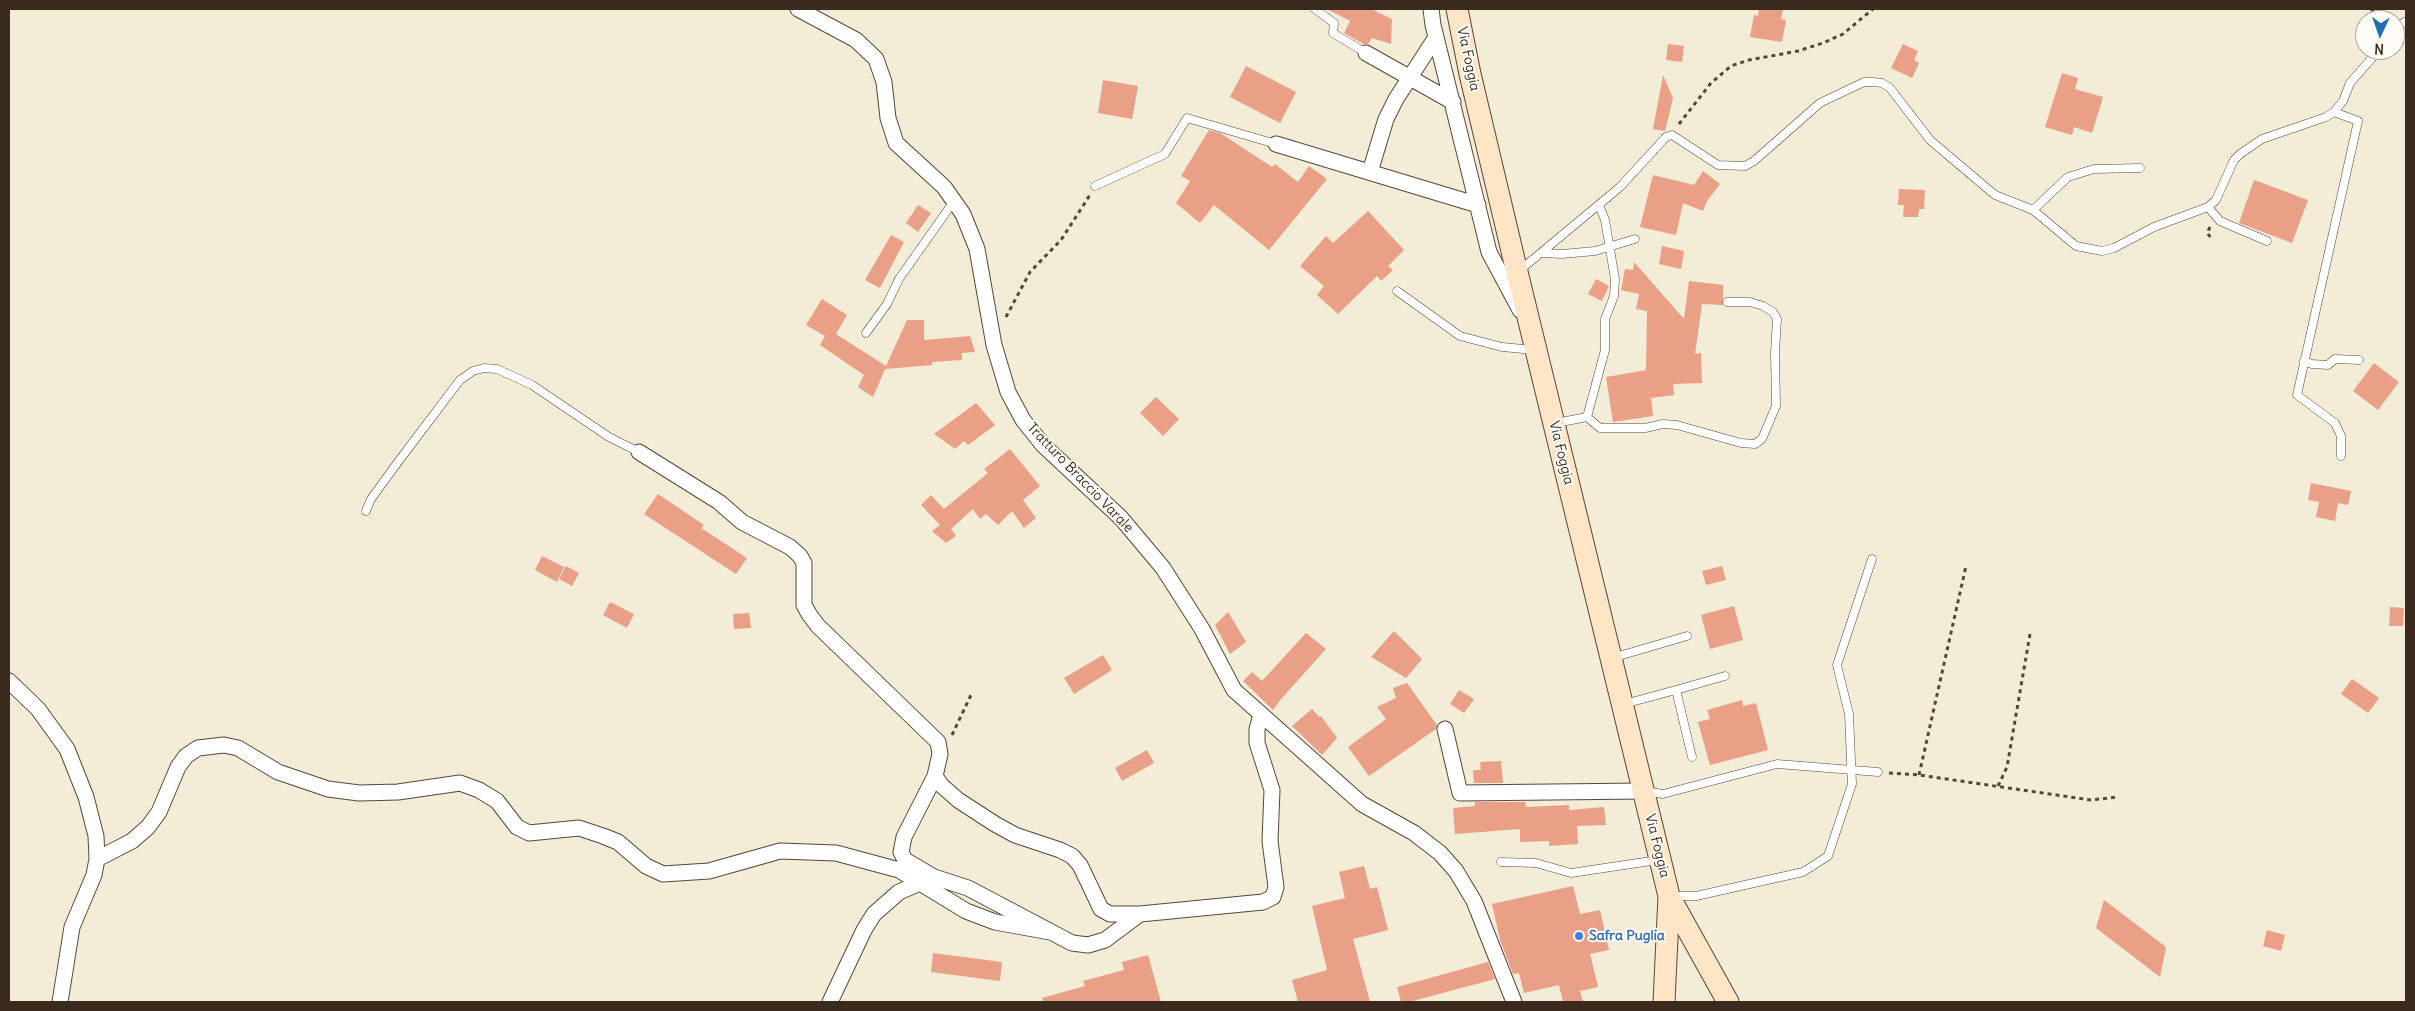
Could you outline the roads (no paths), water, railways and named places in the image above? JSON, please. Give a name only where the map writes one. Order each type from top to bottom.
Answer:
[{"type":"main road","name":"Via Foggia","points":[[1457,9],[1470,74],[1517,272],[1669,896],[1664,1002]]},
{"type":"main road","name":"Via Foggia","points":[[1669,896],[1686,923],[1728,1002]]},
{"type":"street","name":"Tratturo Braccio Varale","points":[[798,9],[856,40],[876,59],[884,82],[888,118],[896,143],[944,187],[963,214],[976,249],[994,345],[1008,392],[1023,420],[1043,445],[1121,518],[1163,568],[1202,629],[1234,690],[1362,804],[1414,833],[1440,853],[1456,872],[1474,901],[1514,1002]]},
{"type":"street","points":[[1431,9],[1436,37],[1489,252],[1534,341]]},
{"type":"street","points":[[1370,172],[1386,119],[1436,37]]},
{"type":"street","points":[[1366,53],[1409,79],[1453,102]]},
{"type":"street","points":[[1276,144],[1478,205]]},
{"type":"street","points":[[639,452],[719,502],[742,522],[790,547],[800,556],[804,563],[804,605],[809,614],[818,626],[938,742],[937,770],[941,785],[958,800],[1015,835],[1072,856],[1080,865],[1101,909],[1117,915],[1140,914],[1264,902],[1273,897],[1276,887],[1270,841],[1272,790],[1257,743],[1257,729],[1261,715]]},
{"type":"street","points":[[9,681],[38,709],[67,749],[86,797],[96,836],[97,859],[94,875],[72,927],[60,1002]]},
{"type":"street","points":[[1445,729],[1460,793],[1643,791]]},
{"type":"street","points":[[97,859],[132,841],[148,827],[159,812],[178,767],[186,756],[198,748],[224,744],[238,748],[278,772],[328,789],[359,793],[398,792],[460,783],[479,790],[497,801],[517,827],[529,833],[578,828],[618,842],[646,866],[662,874],[709,871],[780,851],[806,850],[836,853],[876,862],[927,879],[968,888],[1072,942],[1088,945],[1105,940],[1140,914]]},
{"type":"street","points":[[937,770],[904,837],[901,852],[905,860],[966,911],[995,922],[1050,932]]},
{"type":"street","points":[[830,1002],[864,930],[874,914],[900,892],[927,879]]},
{"type":"lane","points":[[1315,9],[1334,23],[1333,33],[1366,53]]},
{"type":"lane","points":[[1517,272],[1543,253],[1620,187],[1666,137],[1672,136],[1718,165],[1746,166],[1754,162],[1820,102],[1864,82],[1882,83],[1896,94],[1930,140],[1981,186],[1995,196],[2033,210],[2076,246],[2102,251],[2127,243],[2154,227],[2182,215],[2208,207],[2216,200],[2234,160],[2250,146],[2282,131],[2310,124],[2334,112],[2343,101],[2350,83],[2370,60]]},
{"type":"lane","points":[[2334,112],[2358,121],[2297,395],[2335,423],[2341,436],[2341,456]]},
{"type":"lane","points":[[1095,186],[1165,154],[1187,118],[1276,144]]},
{"type":"lane","points":[[2033,210],[2068,177],[2094,169],[2140,168]]},
{"type":"lane","points":[[866,333],[887,304],[899,279],[954,201]]},
{"type":"lane","points":[[1587,417],[1605,350],[1605,319],[1614,296],[1615,279],[1608,247],[1605,220],[1599,205]]},
{"type":"lane","points":[[2208,207],[2220,221],[2267,241]]},
{"type":"lane","points":[[1543,253],[1562,254],[1595,251],[1635,239]]},
{"type":"lane","points":[[1397,291],[1460,336],[1502,347],[1534,341]]},
{"type":"lane","points":[[1587,417],[1600,428],[1645,428],[1663,424],[1677,425],[1741,443],[1755,444],[1762,439],[1776,406],[1775,353],[1777,319],[1773,312],[1764,306],[1750,302],[1727,302]]},
{"type":"lane","points":[[2304,360],[2312,364],[2328,365],[2335,359],[2359,360]]},
{"type":"lane","points":[[366,511],[371,499],[460,380],[473,371],[484,368],[497,369],[532,385],[609,437],[639,452]]},
{"type":"lane","points":[[1554,423],[1587,417]]},
{"type":"lane","points":[[1669,896],[1696,896],[1803,872],[1828,856],[1852,784],[1848,714],[1837,665],[1872,559]]},
{"type":"lane","points":[[1611,658],[1687,636]]},
{"type":"lane","points":[[1622,705],[1725,676]]},
{"type":"lane","points":[[1676,690],[1692,757]]},
{"type":"lane","points":[[1643,791],[1663,794],[1777,764],[1878,772]]},
{"type":"lane","points":[[1501,862],[1536,863],[1571,873],[1660,860]]},
{"type":"place","name":"Safra Puglia","points":[[1579,936]]}]
